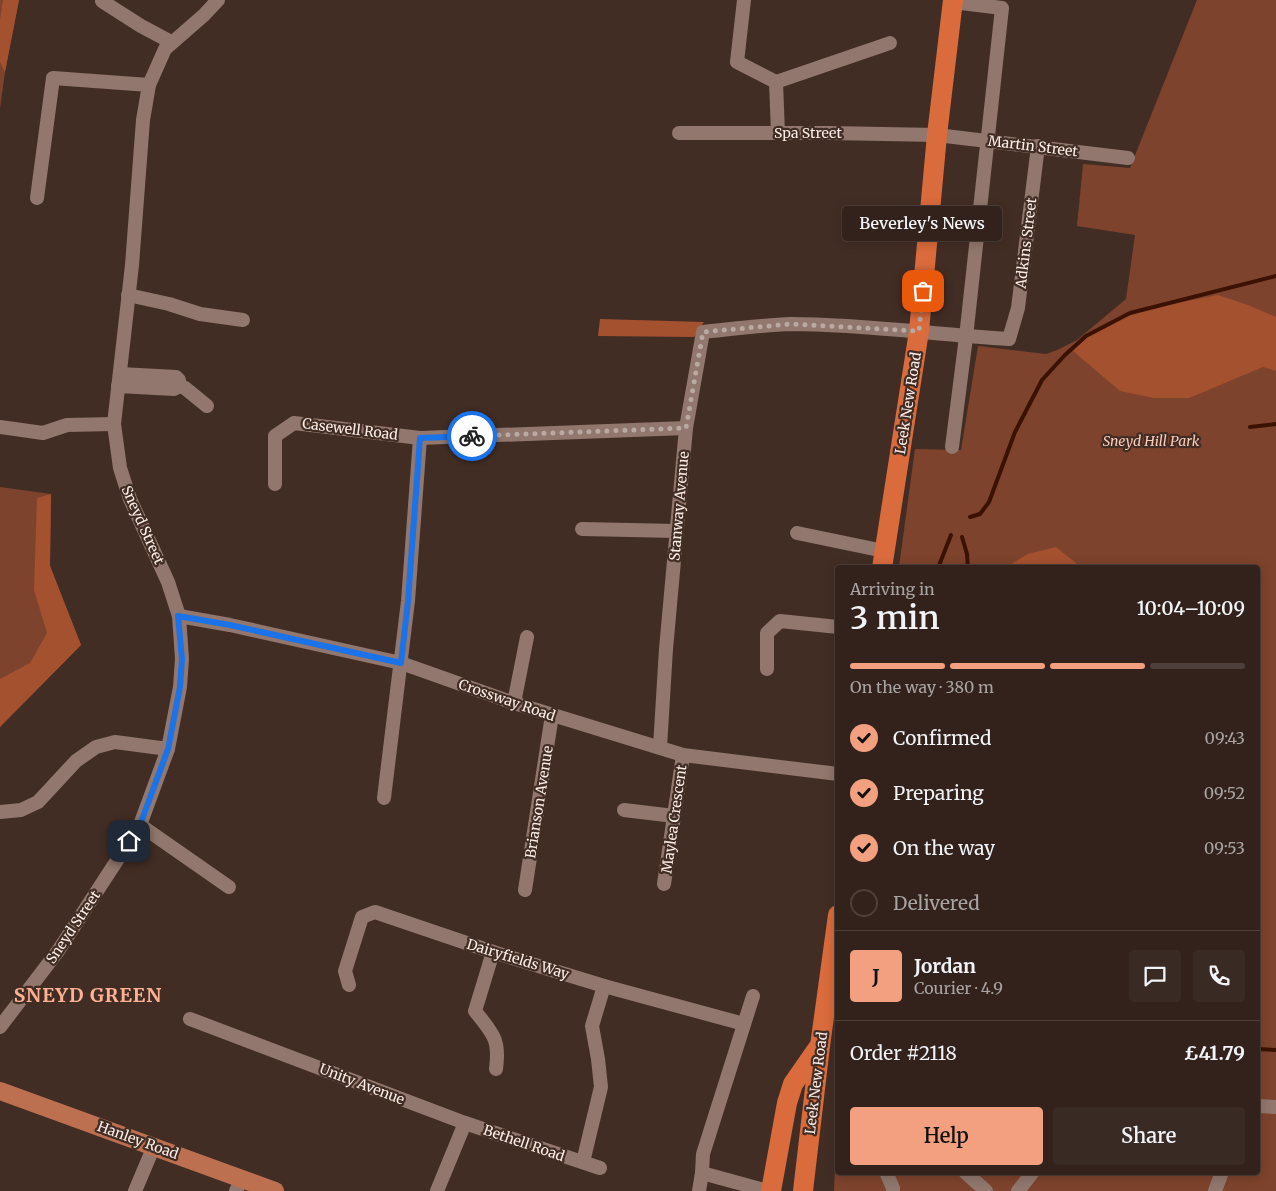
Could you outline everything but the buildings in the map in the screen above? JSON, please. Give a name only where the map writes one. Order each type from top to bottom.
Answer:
[{"type":"highway","name":"Leek New Road","points":[[883,560],[919,331],[953,1]]},
{"type":"highway","name":"Leek New Road","points":[[803,1191],[820,1046],[830,1027],[835,957]]},
{"type":"highway","points":[[770,1191],[793,1084],[820,1046]]},
{"type":"main road","name":"Hanley Road","points":[[0,1091],[154,1146],[239,1184],[275,1191]]},
{"type":"street","name":"Sneyd Street","points":[[0,1027],[58,952],[140,825],[168,749],[180,687],[182,659],[178,616],[168,582],[130,499],[120,468],[114,424],[132,265],[143,120],[148,85],[165,49],[204,15],[218,0]]},
{"type":"street","points":[[744,0],[737,62],[776,82],[890,43]]},
{"type":"street","points":[[102,1],[140,26],[171,42]]},
{"type":"street","points":[[952,447],[1002,8],[953,1]]},
{"type":"street","points":[[37,198],[53,78],[148,85]]},
{"type":"street","points":[[776,82],[778,133]]},
{"type":"street","name":"Spa Street","points":[[679,134],[938,135]]},
{"type":"street","name":"Martin Street","points":[[938,135],[1128,158]]},
{"type":"street","name":"Adkins Street","points":[[966,337],[1009,339],[1018,308],[1038,146]]},
{"type":"street","points":[[907,230],[928,232]]},
{"type":"street","points":[[128,296],[170,304],[200,314],[243,320]]},
{"type":"street","name":"Stanway Avenue","points":[[660,748],[666,649],[686,428],[703,332],[790,324],[919,331]]},
{"type":"street","points":[[919,331],[966,337]]},
{"type":"street","points":[[119,380],[174,389],[179,386],[185,388],[207,406]]},
{"type":"street","name":"Casewell Road","points":[[274,484],[275,436],[294,423],[420,438],[686,428]]},
{"type":"street","points":[[0,427],[42,433],[67,425],[114,424]]},
{"type":"street","points":[[384,798],[408,601],[420,438]]},
{"type":"street","points":[[582,529],[677,531]]},
{"type":"street","points":[[796,533],[883,560]]},
{"type":"street","name":"Crossway Road","points":[[178,616],[230,625],[401,663],[514,703],[683,755],[835,774]]},
{"type":"street","points":[[767,669],[767,633],[780,622],[835,627]]},
{"type":"street","points":[[514,703],[527,637]]},
{"type":"street","name":"Brianson Avenue","points":[[526,890],[552,715]]},
{"type":"street","points":[[0,812],[22,810],[38,802],[76,761],[96,746],[114,742],[168,749]]},
{"type":"street","name":"Maylea Crescent","points":[[664,884],[683,755]]},
{"type":"street","points":[[624,810],[674,816]]},
{"type":"street","points":[[140,825],[229,887]]},
{"type":"street","name":"Dairyfields Way","points":[[350,985],[345,971],[362,917],[375,912],[493,952],[604,986],[744,1024]]},
{"type":"street","points":[[493,952],[475,1012],[495,1037],[497,1045],[496,1069]]},
{"type":"street","name":"Bethell Road","points":[[583,1162],[601,1087],[592,1026],[604,986]]},
{"type":"street","points":[[700,1191],[703,1154],[753,996]]},
{"type":"street","name":"Unity Avenue","points":[[190,1019],[465,1123]]},
{"type":"street","points":[[1260,1106],[1276,1107]]},
{"type":"street","points":[[437,1191],[465,1123]]},
{"type":"street","name":"Bethell Road","points":[[465,1123],[600,1168]]},
{"type":"street","points":[[135,1191],[154,1146]]},
{"type":"street","points":[[702,1173],[770,1191]]},
{"type":"street","points":[[888,1175],[894,1188],[893,1191]]},
{"type":"street","points":[[968,1175],[986,1191]]},
{"type":"street","points":[[1018,1191],[1031,1175]]},
{"type":"street","points":[[1215,1191],[1221,1175]]},
{"type":"green space","points":[[0,0],[19,0],[0,108]]},
{"type":"green space","name":"Sneyd Hill Park","points":[[1197,0],[1276,0],[1276,1191],[834,1191],[835,1169],[835,1175],[1260,1175],[1260,565],[899,565],[915,449],[961,450],[978,346],[1046,354],[1077,340],[1126,299],[1135,235],[1077,226],[1083,164],[1130,168]]},
{"type":"green space","points":[[0,487],[51,494],[50,566],[81,645],[0,727]]},
{"type":"shaded area","points":[[3,0],[19,0],[5,72],[0,62],[0,20]]},
{"type":"shaded area","points":[[1218,295],[1276,317],[1276,371],[1263,367],[1189,398],[1154,398],[1120,391],[1073,351],[1086,338],[1103,327],[1121,319],[1160,307]]},
{"type":"shaded area","points":[[600,319],[704,322],[694,337],[598,336]]},
{"type":"shaded area","points":[[51,494],[50,566],[81,645],[0,727],[0,679],[30,663],[47,633],[34,590],[37,498]]},
{"type":"shaded area","points":[[1056,547],[1076,565],[1009,565],[1028,554]]},
{"type":"waterway","points":[[970,517],[980,514],[989,502],[1015,432],[1042,380],[1086,336],[1130,313],[1276,276]]},
{"type":"waterway","points":[[1250,427],[1276,424]]},
{"type":"waterway","points":[[939,565],[951,535]]},
{"type":"waterway","points":[[962,537],[968,565]]},
{"type":"waterway","points":[[1260,1049],[1276,1050]]},
{"type":"way so far","points":[[472,436],[686,428],[703,332],[790,324],[919,331],[923,291]]},
{"type":"place","name":"Beverley's News","points":[[923,291]]},
{"type":"district","name":"SNEYD GREEN","points":[[88,995]]},
{"type":"route","points":[[129,841],[140,825],[168,749],[180,687],[182,659],[178,616],[230,625],[401,663],[408,601],[420,438],[472,436]]}]
